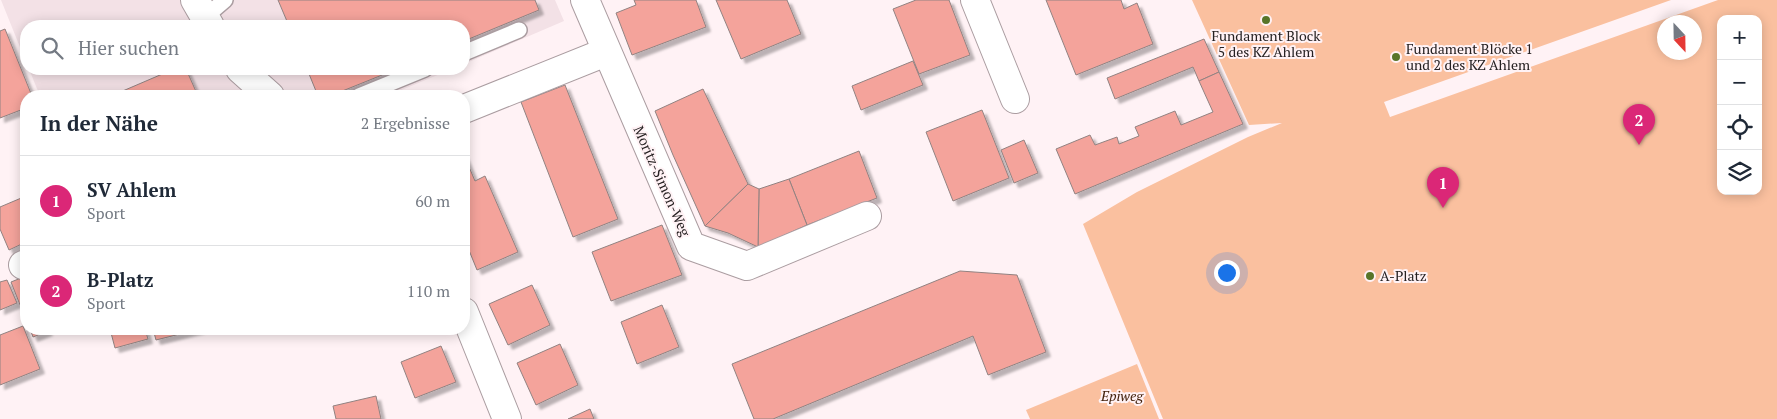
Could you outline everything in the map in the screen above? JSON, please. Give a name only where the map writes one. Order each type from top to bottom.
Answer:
[{"type":"street","name":"Moritz-Simon-Weg","points":[[585,0],[691,246],[747,266],[868,216]]},
{"type":"street","points":[[975,0],[1015,99]]},
{"type":"street","points":[[470,107],[606,52]]},
{"type":"street","points":[[247,75],[263,90]]},
{"type":"street","points":[[470,327],[507,419]]},
{"type":"lane","points":[[203,15],[226,0]]},
{"type":"lane","points":[[470,50],[519,30]]},
{"type":"lane","points":[[373,90],[411,75]]},
{"type":"shaded area","points":[[1,0],[555,0],[564,21],[470,61],[470,20],[20,20],[20,47]]},
{"type":"shaded area","points":[[31,75],[438,75],[401,90],[38,90]]},
{"type":"green space","points":[[1192,0],[1671,0],[1384,102],[1390,117],[1657,22],[1657,60],[1702,60],[1702,15],[1676,15],[1718,0],[1777,0],[1777,419],[1163,419],[1083,224],[1137,192],[1248,137],[1282,123],[1249,125]]},
{"type":"green space","name":"Epiweg","points":[[1137,364],[1159,419],[1030,419],[1026,410]]},
{"type":"building","points":[[278,0],[535,0],[539,10],[470,39],[470,20],[286,20]]},
{"type":"building","points":[[634,0],[696,0],[706,27],[632,55],[616,13],[636,5]]},
{"type":"building","points":[[716,0],[787,0],[801,34],[741,59]]},
{"type":"building","points":[[916,0],[949,0],[970,55],[919,74],[893,9]]},
{"type":"building","points":[[1046,0],[1121,0],[1124,9],[1137,3],[1153,44],[1076,75]]},
{"type":"building","points":[[5,29],[20,66],[20,75],[24,75],[30,90],[20,90],[20,110],[0,118],[0,31]]},
{"type":"building","points":[[1204,39],[1219,72],[1199,81],[1193,67],[1115,99],[1107,78]]},
{"type":"building","points":[[913,61],[923,85],[861,110],[852,86]]},
{"type":"building","points":[[1219,72],[1243,124],[1075,194],[1056,149],[1090,135],[1095,145],[1117,137],[1119,144],[1139,136],[1135,127],[1175,111],[1181,125],[1213,112],[1199,81]]},
{"type":"building","points":[[160,75],[189,75],[195,90],[125,90]]},
{"type":"building","points":[[309,75],[382,75],[345,90],[316,90]]},
{"type":"building","points":[[565,85],[618,219],[573,237],[521,102]]},
{"type":"building","points":[[703,89],[748,184],[705,226],[655,111]]},
{"type":"building","points":[[982,110],[1009,178],[953,201],[926,132]]},
{"type":"building","points":[[1024,140],[1038,173],[1014,183],[1001,150]]},
{"type":"building","points":[[859,151],[877,198],[807,225],[789,179]]},
{"type":"building","points":[[470,169],[475,181],[485,176],[518,252],[477,270],[470,253]]},
{"type":"building","points":[[789,179],[807,225],[758,247],[759,189]]},
{"type":"building","points":[[748,184],[759,189],[758,247],[728,233],[705,226]]},
{"type":"building","points":[[20,199],[20,245],[9,250],[0,229],[0,207]]},
{"type":"building","points":[[662,225],[682,275],[611,301],[592,252]]},
{"type":"building","points":[[960,271],[1017,275],[1046,352],[988,375],[973,336],[773,419],[754,419],[732,364]]},
{"type":"building","points":[[20,278],[20,305],[11,282]]},
{"type":"building","points":[[7,280],[17,303],[0,310],[0,282]]},
{"type":"building","points":[[532,285],[550,325],[508,345],[489,304]]},
{"type":"building","points":[[662,305],[679,347],[637,364],[621,322]]},
{"type":"building","points":[[20,327],[20,335],[27,335],[40,369],[0,385],[0,335]]},
{"type":"building","points":[[112,335],[147,335],[148,339],[115,348]]},
{"type":"building","points":[[155,335],[176,335],[156,340]]},
{"type":"building","points":[[560,344],[578,385],[536,405],[517,363]]},
{"type":"building","points":[[441,346],[456,382],[415,398],[401,362]]},
{"type":"building","points":[[376,396],[381,419],[336,419],[333,406]]},
{"type":"building","points":[[590,409],[594,419],[568,419]]},
{"type":"place","name":"Fundament Block 5 des KZ Ahlem","points":[[1266,20]]},
{"type":"place","name":"Fundament Blöcke 1 und 2 des KZ Ahlem","points":[[1396,57]]},
{"type":"place","name":"B-Platz","points":[[1639,145]]},
{"type":"place","name":"SV Ahlem","points":[[1443,208]]},
{"type":"place","name":"A-Platz","points":[[1370,276]]}]
